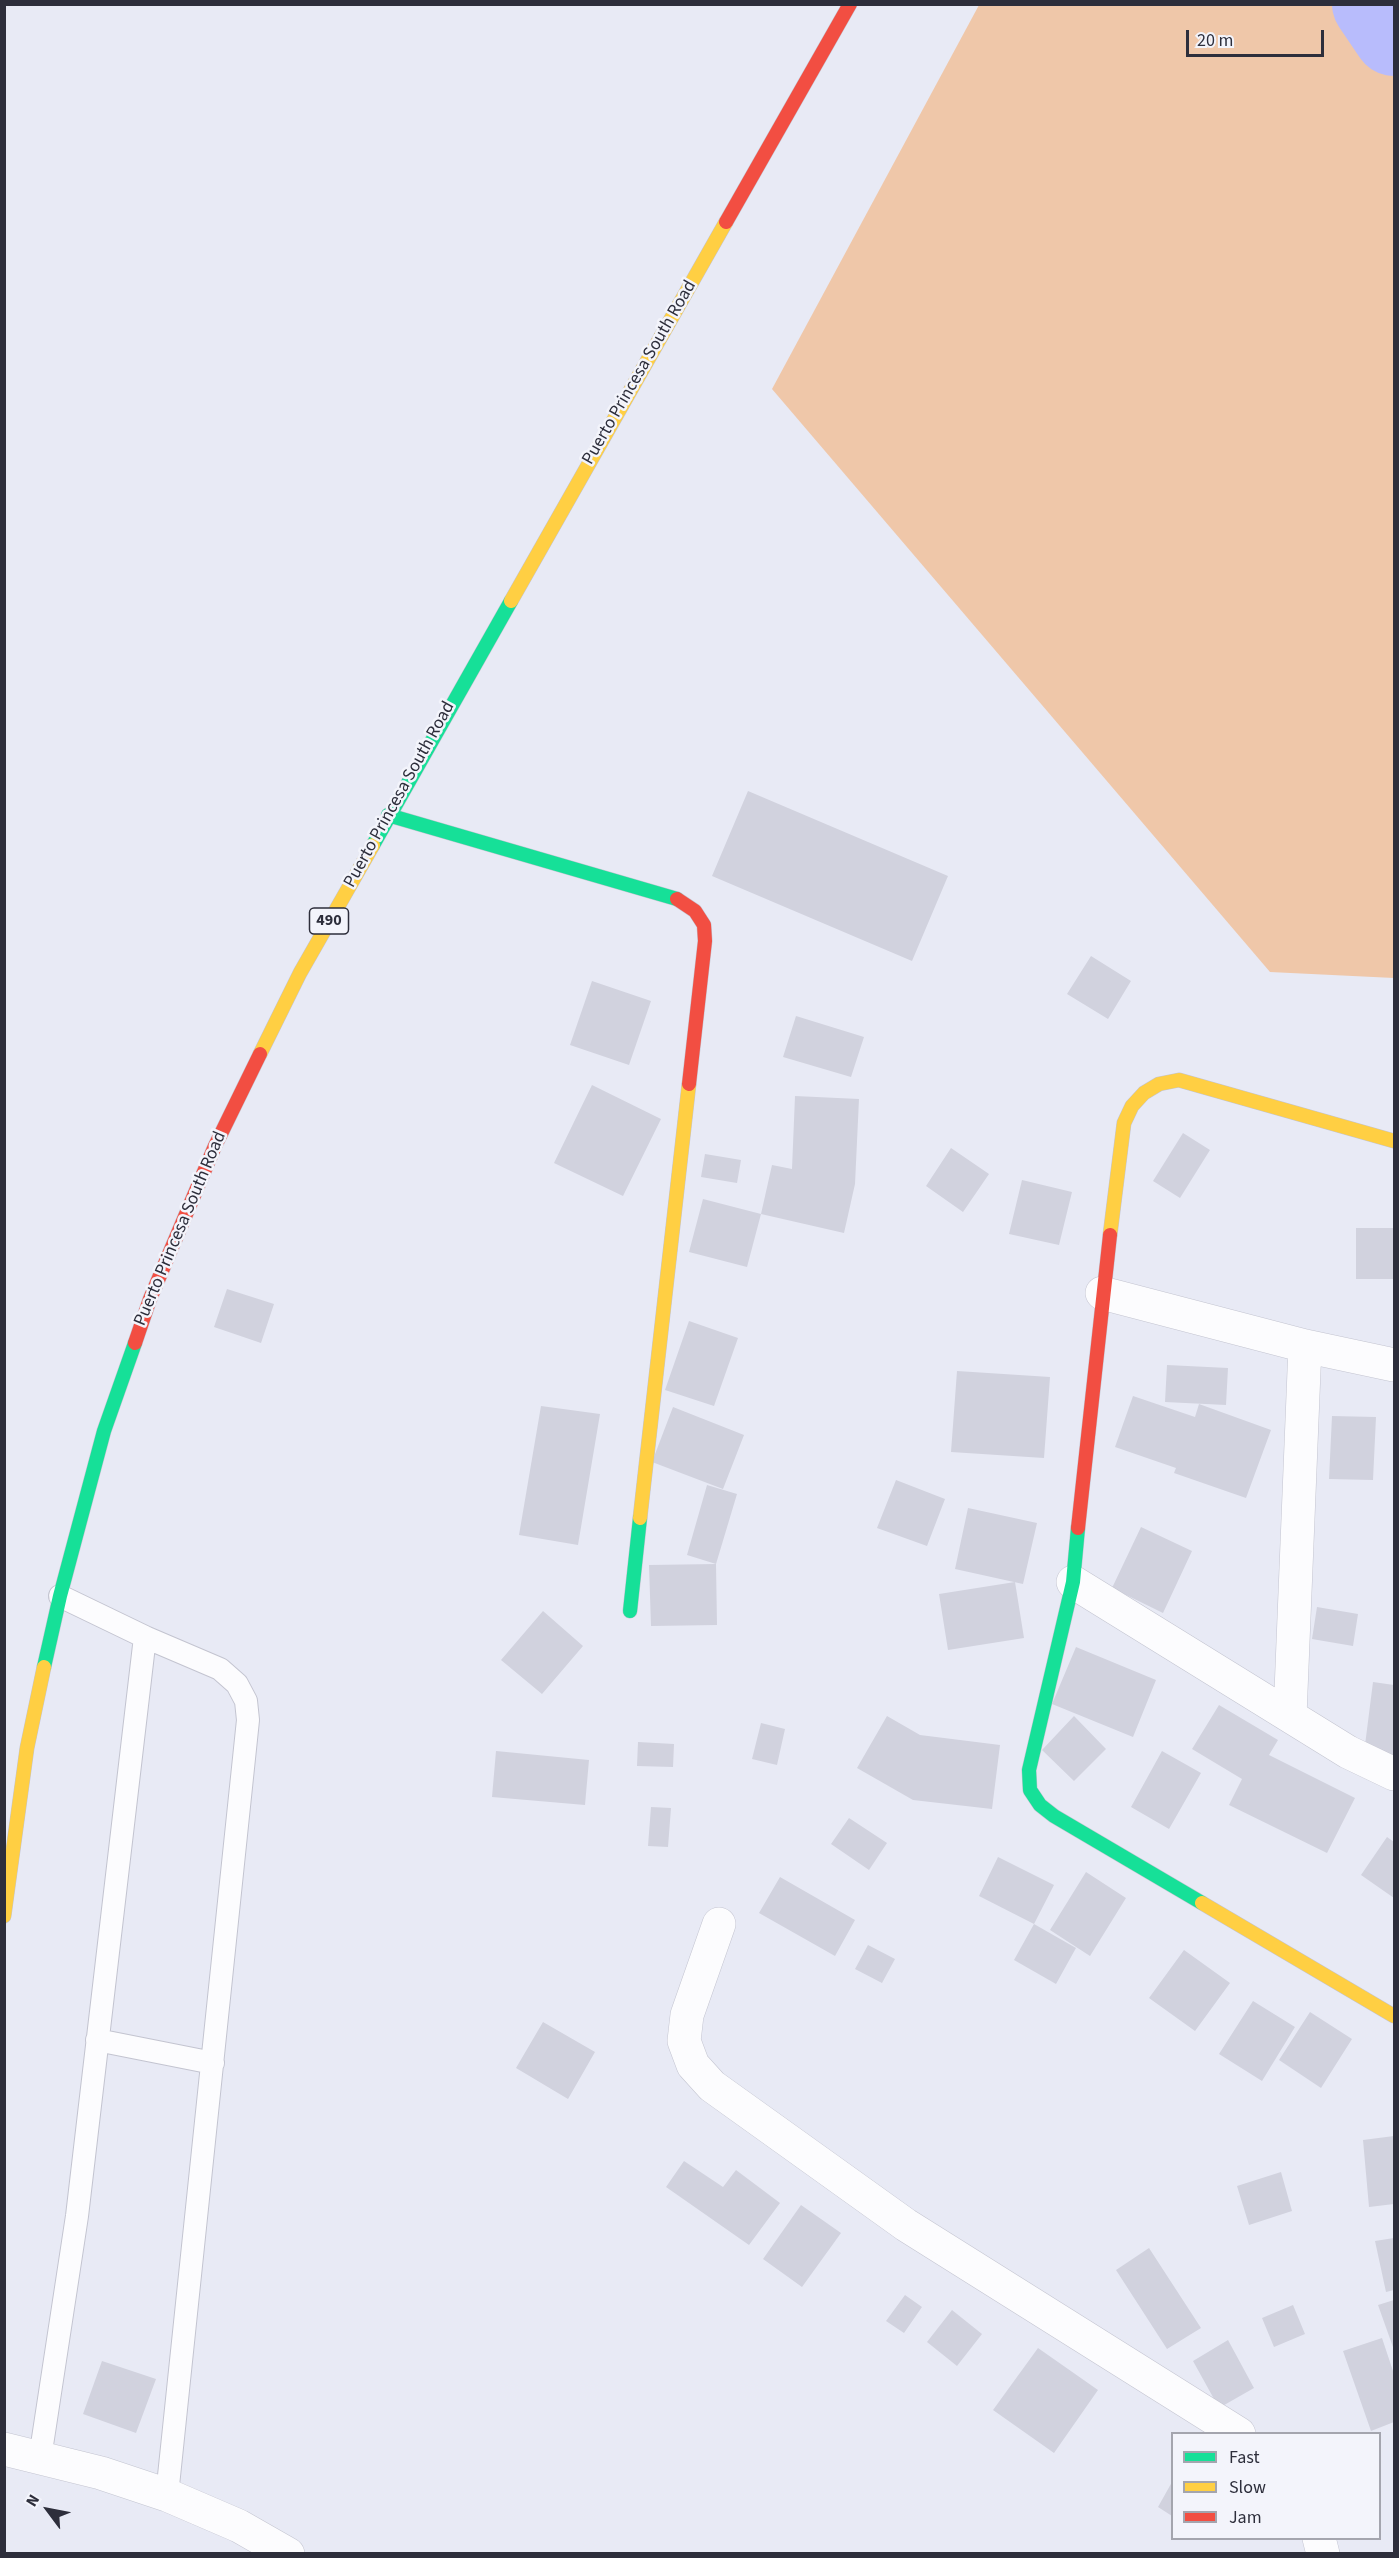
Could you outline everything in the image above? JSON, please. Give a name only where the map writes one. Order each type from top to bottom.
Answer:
[{"type":"street","name":"Puerto Princesa South Road","points":[[4,1916],[27,1748],[60,1596],[104,1431],[150,1299],[219,1136],[300,973],[388,814],[850,4]]},
{"type":"street","points":[[388,814],[679,900],[695,911],[704,925],[705,941],[630,1611]]},
{"type":"street","points":[[1395,1141],[1179,1080],[1159,1084],[1144,1093],[1132,1106],[1124,1123],[1102,1293],[1073,1582],[1029,1770],[1030,1790],[1040,1805],[1053,1816],[1395,2016]]},
{"type":"street","points":[[1102,1293],[1305,1346],[1395,1365]]},
{"type":"street","points":[[1290,1716],[1305,1346]]},
{"type":"street","points":[[1073,1582],[1348,1752],[1395,1774]]},
{"type":"street","points":[[719,1924],[687,2015],[684,2041],[693,2065],[712,2086],[906,2225],[1237,2432]]},
{"type":"street","points":[[4,2449],[101,2473],[166,2495],[239,2526],[288,2553]]},
{"type":"lane","points":[[60,1596],[145,1637],[220,1669],[237,1683],[246,1701],[248,1720],[166,2495]]},
{"type":"lane","points":[[40,2458],[77,2216],[145,1637]]},
{"type":"lane","points":[[97,2040],[213,2063]]},
{"type":"shaded area","points":[[979,5],[1394,5],[1394,978],[1270,972],[772,389]]},
{"type":"building","points":[[748,791],[948,876],[912,961],[712,876]]},
{"type":"building","points":[[1091,956],[1131,981],[1108,1019],[1067,994]]},
{"type":"building","points":[[592,981],[651,1001],[629,1065],[570,1045]]},
{"type":"building","points":[[796,1016],[864,1037],[851,1077],[783,1057]]},
{"type":"building","points":[[592,1085],[661,1119],[623,1196],[554,1163]]},
{"type":"building","points":[[795,1096],[859,1099],[855,1184],[844,1233],[761,1214],[772,1165],[792,1169]]},
{"type":"building","points":[[1183,1133],[1210,1150],[1180,1198],[1153,1181]]},
{"type":"building","points":[[951,1148],[989,1174],[963,1212],[926,1186]]},
{"type":"building","points":[[705,1154],[741,1160],[737,1183],[701,1177]]},
{"type":"building","points":[[1022,1180],[1072,1192],[1059,1245],[1009,1234]]},
{"type":"building","points":[[703,1199],[761,1214],[747,1267],[689,1252]]},
{"type":"building","points":[[1356,1228],[1394,1228],[1394,1279],[1356,1279]]},
{"type":"building","points":[[227,1289],[274,1304],[261,1343],[214,1327]]},
{"type":"building","points":[[689,1321],[738,1338],[714,1406],[665,1390]]},
{"type":"building","points":[[1167,1365],[1228,1368],[1226,1405],[1165,1402]]},
{"type":"building","points":[[957,1371],[1050,1377],[1044,1458],[951,1452]]},
{"type":"building","points":[[1133,1396],[1195,1417],[1199,1404],[1271,1430],[1246,1498],[1174,1473],[1176,1468],[1115,1447]]},
{"type":"building","points":[[541,1406],[600,1414],[578,1545],[519,1535]]},
{"type":"building","points":[[673,1407],[744,1435],[723,1489],[652,1462]]},
{"type":"building","points":[[1332,1416],[1376,1417],[1373,1480],[1329,1479]]},
{"type":"building","points":[[896,1480],[945,1499],[927,1546],[877,1528]]},
{"type":"building","points":[[707,1485],[737,1494],[716,1564],[687,1555]]},
{"type":"building","points":[[968,1508],[1037,1523],[1023,1584],[955,1569]]},
{"type":"building","points":[[1141,1527],[1192,1551],[1163,1613],[1112,1588]]},
{"type":"building","points":[[716,1564],[717,1625],[651,1626],[649,1565]]},
{"type":"building","points":[[1015,1582],[1024,1638],[948,1650],[939,1594]]},
{"type":"building","points":[[1317,1607],[1358,1614],[1353,1646],[1312,1639]]},
{"type":"building","points":[[543,1611],[583,1646],[542,1694],[501,1660]]},
{"type":"building","points":[[1076,1647],[1156,1680],[1133,1737],[1052,1704]]},
{"type":"building","points":[[1373,1682],[1394,1685],[1394,1756],[1364,1753]]},
{"type":"building","points":[[1219,1705],[1278,1740],[1269,1755],[1355,1798],[1327,1853],[1229,1805],[1242,1779],[1192,1749]]},
{"type":"building","points":[[887,1716],[920,1735],[1000,1745],[992,1809],[913,1800],[857,1768]]},
{"type":"building","points":[[1074,1716],[1106,1749],[1074,1781],[1042,1750]]},
{"type":"building","points":[[761,1723],[785,1729],[777,1765],[752,1759]]},
{"type":"building","points":[[638,1742],[674,1744],[673,1767],[637,1766]]},
{"type":"building","points":[[496,1751],[589,1760],[585,1805],[492,1797]]},
{"type":"building","points":[[1162,1751],[1201,1773],[1169,1829],[1131,1807]]},
{"type":"building","points":[[651,1807],[671,1808],[668,1847],[648,1846]]},
{"type":"building","points":[[849,1818],[887,1843],[869,1870],[831,1844]]},
{"type":"building","points":[[1387,1837],[1394,1842],[1394,1898],[1361,1875]]},
{"type":"building","points":[[998,1857],[1054,1885],[1034,1924],[979,1896]]},
{"type":"building","points":[[1086,1872],[1126,1898],[1090,1956],[1050,1930]]},
{"type":"building","points":[[780,1877],[855,1920],[835,1956],[759,1913]]},
{"type":"building","points":[[1034,1924],[1076,1948],[1056,1984],[1014,1960]]},
{"type":"building","points":[[868,1945],[895,1959],[882,1983],[855,1969]]},
{"type":"building","points":[[1184,1950],[1230,1983],[1195,2031],[1149,1998]]},
{"type":"building","points":[[1253,2001],[1295,2027],[1262,2081],[1219,2054]]},
{"type":"building","points":[[1310,2012],[1352,2039],[1321,2088],[1279,2060]]},
{"type":"building","points":[[543,2022],[595,2052],[568,2099],[516,2068]]},
{"type":"building","points":[[1394,2136],[1394,2204],[1369,2207],[1363,2140]]},
{"type":"building","points":[[684,2161],[723,2187],[736,2170],[780,2203],[749,2245],[666,2187]]},
{"type":"building","points":[[1281,2172],[1292,2211],[1249,2225],[1237,2186]]},
{"type":"building","points":[[801,2205],[841,2233],[802,2287],[763,2259]]},
{"type":"building","points":[[1394,2238],[1394,2290],[1386,2292],[1375,2241]]},
{"type":"building","points":[[1149,2248],[1201,2328],[1167,2349],[1116,2270]]},
{"type":"building","points":[[905,2295],[922,2307],[904,2333],[886,2321]]},
{"type":"building","points":[[1394,2300],[1394,2350],[1378,2305]]},
{"type":"building","points":[[1293,2305],[1305,2334],[1274,2347],[1262,2318]]},
{"type":"building","points":[[952,2310],[982,2334],[957,2366],[927,2342]]},
{"type":"building","points":[[1382,2338],[1394,2374],[1394,2422],[1371,2431],[1343,2351]]},
{"type":"building","points":[[1228,2340],[1254,2388],[1219,2408],[1193,2361]]},
{"type":"building","points":[[1038,2348],[1098,2390],[1054,2453],[993,2410]]},
{"type":"building","points":[[102,2361],[156,2379],[136,2433],[83,2414]]},
{"type":"building","points":[[1171,2484],[1171,2515],[1158,2507]]},
{"type":"waterway","points":[[1373,4],[1394,35]]},
{"type":"traffic: fast","points":[[373,845],[511,601]]},
{"type":"traffic: fast","points":[[388,815],[677,899]]},
{"type":"traffic: fast","points":[[44,1667],[60,1596],[104,1431],[135,1343]]},
{"type":"traffic: fast","points":[[630,1611],[640,1518]]},
{"type":"traffic: fast","points":[[1078,1528],[1073,1582],[1029,1770],[1030,1790],[1040,1805],[1054,1816],[1202,1903]]},
{"type":"traffic: slow","points":[[511,601],[726,222]]},
{"type":"traffic: slow","points":[[260,1054],[300,973],[373,845]]},
{"type":"traffic: slow","points":[[1110,1235],[1124,1123],[1132,1106],[1144,1093],[1159,1084],[1179,1080],[1394,1141]]},
{"type":"traffic: slow","points":[[640,1518],[689,1084]]},
{"type":"traffic: slow","points":[[4,1916],[27,1748],[44,1667]]},
{"type":"traffic: slow","points":[[1202,1903],[1394,2016]]},
{"type":"traffic: jam","points":[[726,222],[850,4]]},
{"type":"traffic: jam","points":[[677,899],[695,911],[704,925],[705,941],[689,1084]]},
{"type":"traffic: jam","points":[[135,1343],[150,1299],[215,1146],[260,1054]]},
{"type":"traffic: jam","points":[[1078,1528],[1110,1235]]}]
